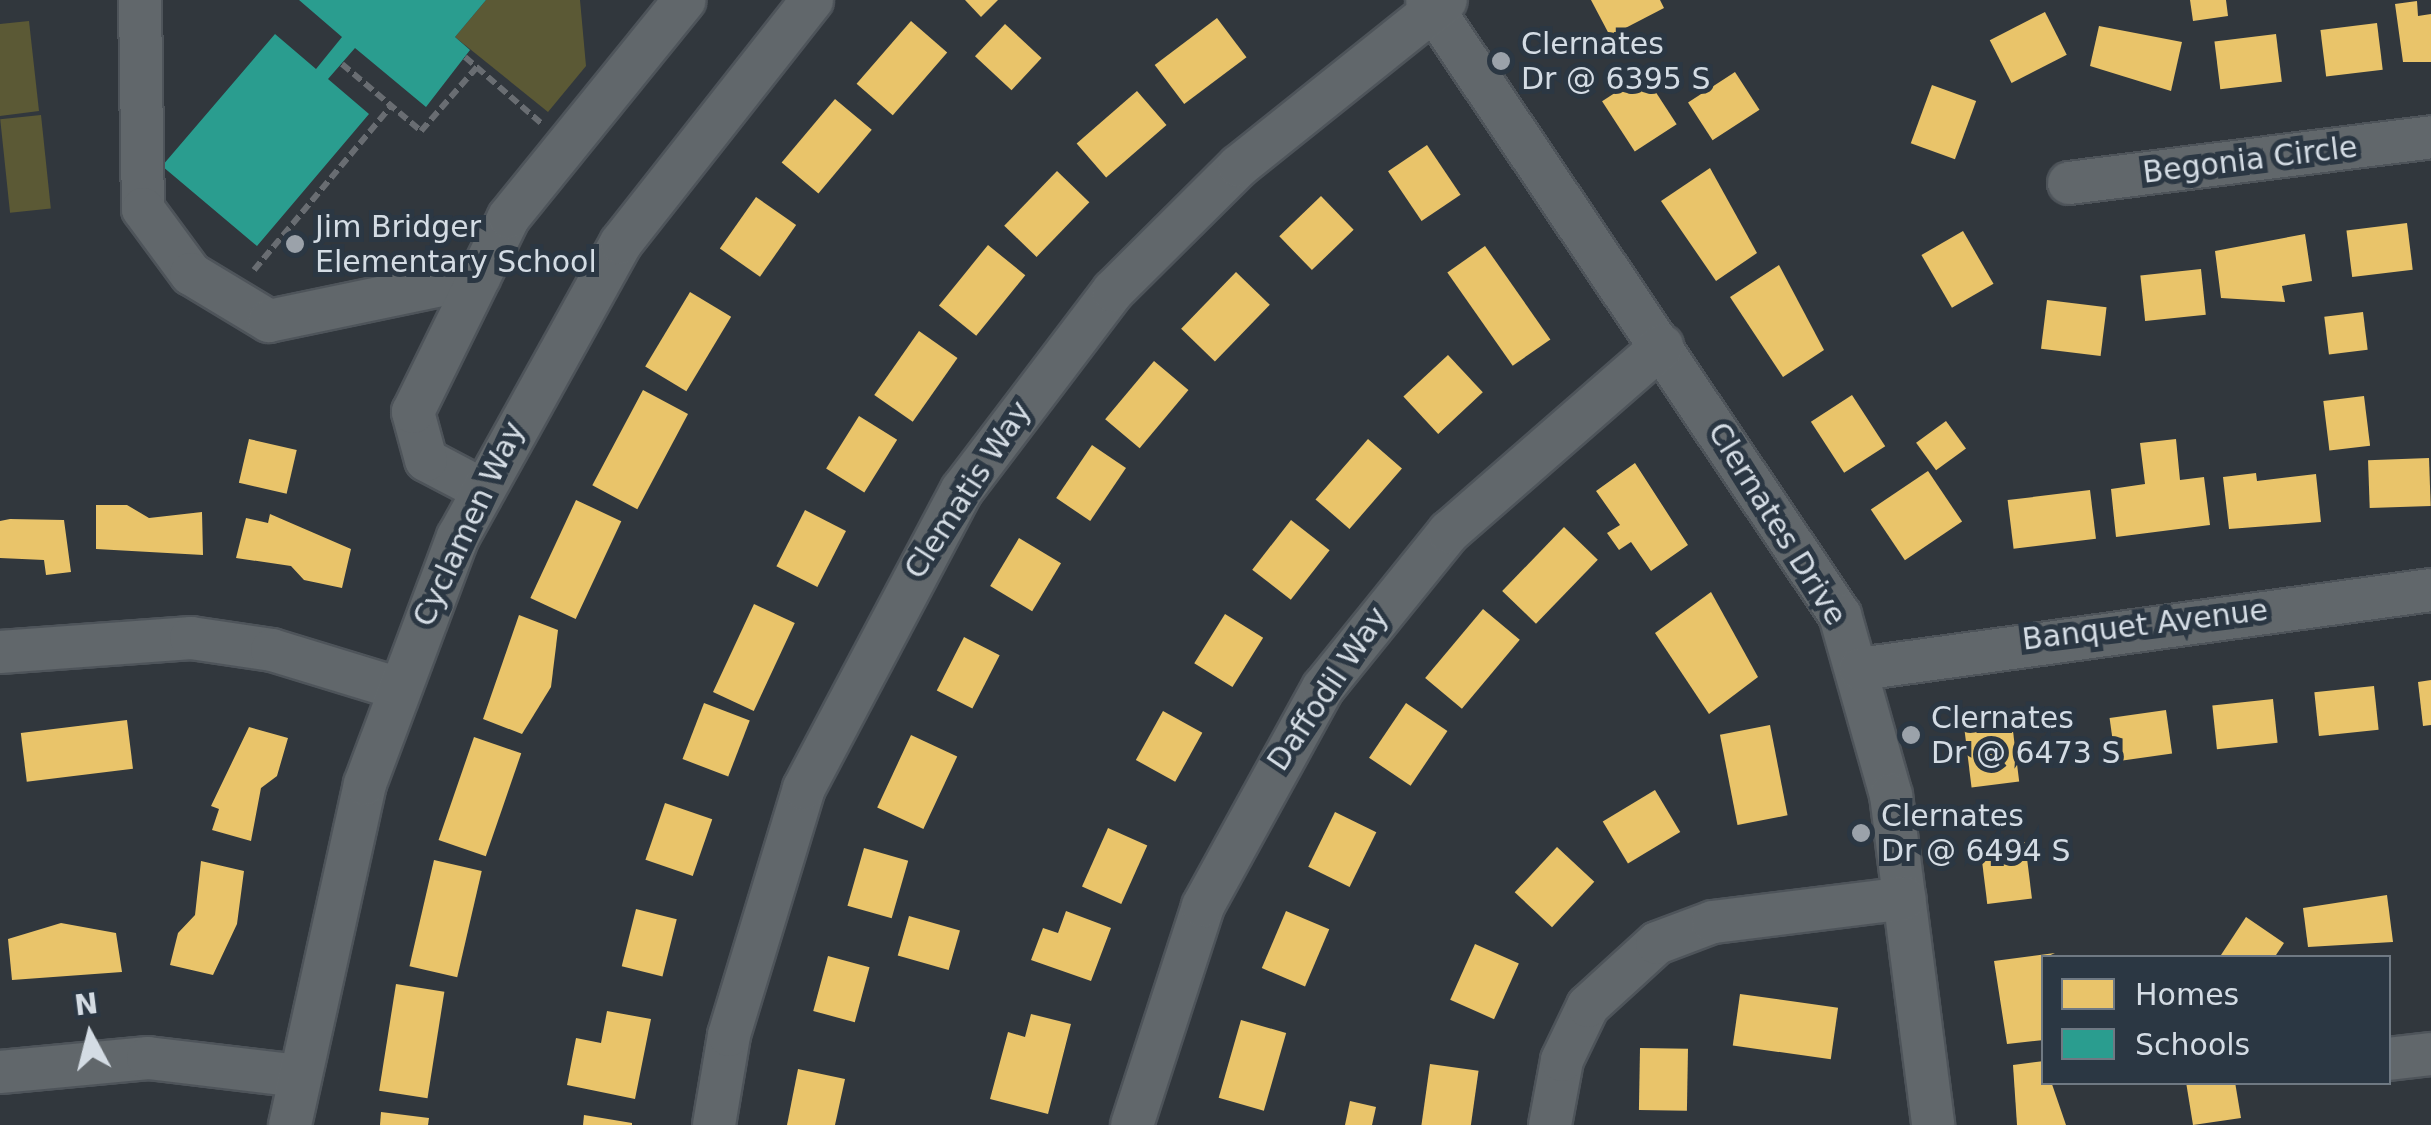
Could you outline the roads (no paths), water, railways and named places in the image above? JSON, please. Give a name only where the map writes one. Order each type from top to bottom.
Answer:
[{"type":"street","points":[[140,0],[143,209],[192,274],[269,321],[479,277]]},
{"type":"street","points":[[482,490],[426,460],[410,422],[509,217],[685,0]]},
{"type":"street","name":"Cyclamen Way","points":[[290,1125],[339,880],[396,688],[482,490],[621,243],[812,0]]},
{"type":"street","name":"Clernates Drive","points":[[1435,3],[1823,588],[1860,669],[1905,898],[1933,1125]]},
{"type":"street","name":"Clematis Way","points":[[714,1125],[729,1034],[804,788],[853,681],[962,490],[1113,291],[1239,166],[1435,3]]},
{"type":"street","name":"Begonia Circle","points":[[2069,183],[2431,137]]},
{"type":"street","name":"Daffodil Way","points":[[1132,1125],[1203,906],[1323,688],[1401,585],[1502,478],[1662,346]]},
{"type":"street","name":"Banquet Avenue","points":[[1860,669],[2431,590]]},
{"type":"street","points":[[0,652],[191,638],[272,650],[396,688]]},
{"type":"street","points":[[1550,1125],[1562,1060],[1588,1006],[1657,942],[1713,922],[1905,898]]},
{"type":"street","points":[[2391,1058],[2431,1054]]},
{"type":"street","points":[[0,1072],[148,1058],[298,1076]]},
{"type":"place","name":"Clernates Dr @ 6395 S","points":[[1501,61]]},
{"type":"place","name":"Jim Bridger Elementary School","points":[[295,244]]},
{"type":"place","name":"Clernates Dr @ 6473 S","points":[[1911,735]]},
{"type":"place","name":"Clernates Dr @ 6494 S","points":[[1861,833]]}]
